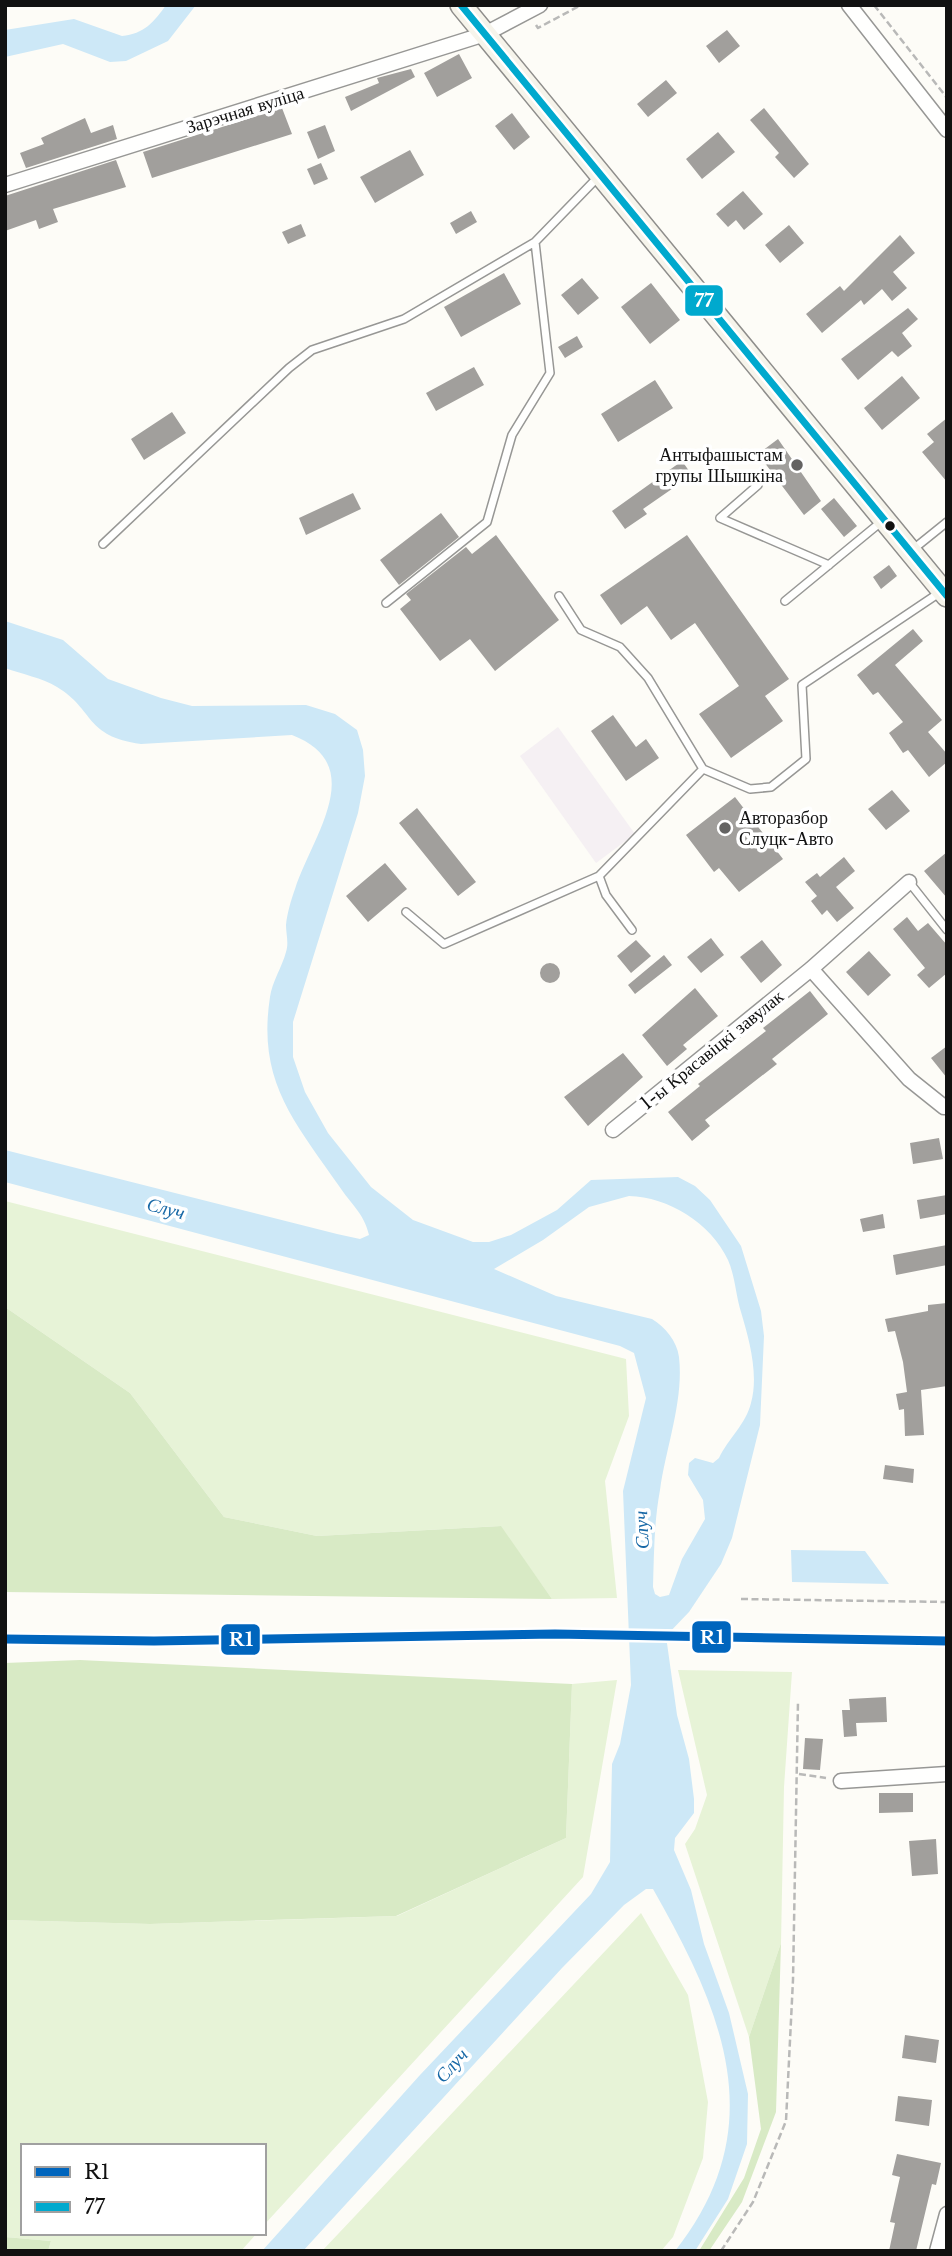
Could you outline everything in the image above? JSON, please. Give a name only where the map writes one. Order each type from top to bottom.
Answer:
[{"type":"main road","points":[[461,5],[945,593]]},
{"type":"street","name":"Зарэчная вуліца","points":[[5,185],[485,34],[540,5]]},
{"type":"street","points":[[849,5],[947,130]]},
{"type":"street","name":"1-ы Красавіцкі завулак","points":[[612,1130],[811,969],[909,882]]},
{"type":"street","points":[[811,969],[909,1079],[945,1106],[947,1123]]},
{"type":"street","points":[[841,1781],[947,1774]]},
{"type":"street","points":[[937,2251],[947,2214]]},
{"type":"lane","points":[[103,544],[312,349],[404,319],[535,242],[600,176]]},
{"type":"lane","points":[[386,603],[487,522],[512,435],[550,373],[535,242]]},
{"type":"lane","points":[[758,485],[720,517],[829,565]]},
{"type":"lane","points":[[785,601],[884,520]]},
{"type":"lane","points":[[911,552],[947,522]]},
{"type":"lane","points":[[559,596],[582,630],[620,647],[648,678],[704,769],[750,789],[771,787],[806,760],[802,685],[945,593]]},
{"type":"lane","points":[[406,912],[444,944],[599,876],[704,769]]},
{"type":"lane","points":[[599,876],[606,895],[632,930]]},
{"type":"lane","points":[[909,882],[947,930]]},
{"type":"path","points":[[538,27],[581,5]]},
{"type":"path","points":[[874,5],[947,98]]},
{"type":"path","points":[[741,1599],[947,1602]]},
{"type":"path","points":[[721,2251],[753,2202],[786,2121],[799,1774],[798,1701]]},
{"type":"path","points":[[799,1774],[841,1781]]},
{"type":"shaded area","points":[[558,727],[635,834],[596,863],[520,756]]},
{"type":"green space","points":[[5,1201],[626,1359],[629,1416],[605,1481],[617,1598],[552,1599],[500,1526],[317,1536],[224,1517],[130,1393],[5,1307]]},
{"type":"green space","points":[[5,1307],[130,1393],[224,1517],[317,1536],[501,1526],[552,1599],[5,1592]]},
{"type":"green space","points":[[80,1660],[572,1684],[566,1838],[396,1916],[150,1924],[5,1920],[5,1663]]},
{"type":"green space","points":[[678,1670],[792,1672],[784,1787],[781,1943],[749,2037],[685,1844],[695,1829],[707,1795]]},
{"type":"green space","points":[[617,1680],[583,1877],[266,2223],[266,2144],[21,2144],[21,2235],[255,2235],[241,2251],[48,2251],[51,2241],[5,2237],[5,1920],[150,1924],[397,1916],[566,1838],[572,1684]]},
{"type":"green space","points":[[641,1913],[688,1995],[708,2102],[703,2158],[673,2237],[661,2251],[322,2251]]},
{"type":"green space","points":[[781,1943],[776,2112],[742,2202],[709,2251],[699,2251],[744,2178],[761,2129],[749,2037]]},
{"type":"green space","points":[[5,2237],[51,2241],[48,2251],[5,2251]]},
{"type":"water","points":[[166,5],[196,5],[168,41],[126,61],[110,62],[63,44],[5,57],[5,30],[74,19],[122,36],[130,35],[148,26]]},
{"type":"water","name":"Случ","points":[[5,621],[63,640],[108,679],[161,698],[192,706],[306,705],[335,714],[357,730],[363,750],[365,776],[358,813],[293,1022],[293,1057],[305,1092],[328,1133],[371,1187],[413,1220],[473,1242],[489,1242],[511,1235],[557,1210],[591,1180],[678,1177],[695,1186],[710,1200],[741,1246],[761,1311],[764,1336],[760,1425],[732,1538],[721,1564],[689,1612],[666,1636],[677,1715],[689,1759],[694,1799],[694,1813],[675,1838],[674,1850],[691,1890],[704,1944],[729,2013],[748,2094],[747,2144],[728,2199],[695,2251],[675,2251],[705,2205],[723,2159],[730,2114],[727,2070],[717,2025],[700,1980],[653,1889],[646,1889],[624,1905],[562,1968],[303,2251],[262,2251],[420,2075],[591,1894],[610,1862],[612,1764],[620,1744],[631,1685],[623,1491],[646,1398],[634,1353],[620,1346],[5,1182],[5,1150],[337,1234],[360,1239],[369,1235],[360,1214],[294,1120],[274,1077],[269,1053],[267,1027],[271,991],[287,949],[286,925],[292,898],[329,803],[332,783],[328,764],[315,748],[292,735],[141,744],[123,740],[99,729],[78,704],[57,687],[5,668]],"holes":[[[629,1196],[659,1201],[687,1214],[711,1235],[728,1260],[750,1345],[754,1380],[749,1411],[719,1458],[713,1463],[695,1458],[689,1463],[688,1475],[703,1500],[705,1519],[682,1559],[669,1595],[660,1597],[655,1594],[653,1587],[655,1538],[658,1502],[679,1390],[679,1357],[676,1345],[666,1330],[652,1319],[556,1296],[494,1269],[543,1240],[589,1207]]]},
{"type":"water","points":[[791,1550],[865,1551],[889,1584],[792,1582]]},
{"type":"building","points":[[727,30],[740,46],[719,63],[706,46]]},
{"type":"building","points":[[459,54],[472,78],[437,97],[424,73]]},
{"type":"building","points":[[411,69],[415,77],[351,111],[345,97],[379,83],[377,78]]},
{"type":"building","points":[[666,80],[677,93],[648,117],[637,104]]},
{"type":"building","points":[[282,108],[292,134],[152,178],[143,152]]},
{"type":"building","points":[[764,108],[809,164],[794,178],[775,157],[779,153],[750,120]]},
{"type":"building","points":[[512,113],[530,137],[514,150],[495,126]]},
{"type":"building","points":[[85,118],[91,133],[113,125],[117,139],[26,168],[20,153],[44,144],[41,138]]},
{"type":"building","points":[[325,125],[335,151],[318,159],[307,132]]},
{"type":"building","points":[[718,132],[735,152],[702,179],[686,159]]},
{"type":"building","points":[[410,150],[424,175],[375,203],[360,177]]},
{"type":"building","points":[[116,160],[126,187],[53,209],[58,222],[39,229],[36,220],[5,231],[5,196]]},
{"type":"building","points":[[321,163],[328,179],[314,185],[307,169]]},
{"type":"building","points":[[743,191],[763,214],[744,230],[736,220],[728,227],[716,214]]},
{"type":"building","points":[[471,211],[477,222],[456,234],[450,223]]},
{"type":"building","points":[[301,224],[306,236],[288,244],[282,232]]},
{"type":"building","points":[[789,225],[804,243],[780,263],[765,245]]},
{"type":"building","points":[[900,235],[915,253],[893,272],[907,288],[892,301],[882,289],[864,305],[861,300],[822,333],[806,314],[840,286],[844,291]]},
{"type":"building","points":[[504,273],[521,304],[461,337],[444,307]]},
{"type":"building","points":[[582,278],[599,298],[578,315],[561,295]]},
{"type":"building","points":[[651,283],[680,320],[650,344],[621,307]]},
{"type":"building","points":[[908,308],[918,319],[902,333],[912,346],[898,357],[892,351],[858,380],[841,359]]},
{"type":"building","points":[[577,336],[583,347],[565,358],[558,347]]},
{"type":"building","points":[[474,367],[484,385],[436,411],[426,393]]},
{"type":"building","points":[[902,376],[920,398],[882,430],[864,408]]},
{"type":"building","points":[[655,380],[673,408],[618,442],[601,414]]},
{"type":"building","points":[[172,412],[186,433],[144,460],[131,439]]},
{"type":"building","points":[[947,418],[947,482],[922,452],[934,442],[927,434]]},
{"type":"building","points":[[778,439],[821,501],[804,515],[758,454]]},
{"type":"building","points":[[682,461],[692,475],[643,509],[647,514],[625,529],[612,511]]},
{"type":"building","points":[[353,493],[361,509],[306,535],[299,518]]},
{"type":"building","points":[[834,498],[857,526],[844,537],[821,509]]},
{"type":"building","points":[[441,513],[459,537],[399,585],[380,560]]},
{"type":"building","points":[[496,535],[559,620],[495,671],[470,639],[440,661],[400,609],[411,600],[406,594],[466,547],[472,554]]},
{"type":"building","points":[[687,535],[789,679],[765,696],[783,721],[731,758],[699,714],[739,686],[695,623],[671,640],[647,606],[621,625],[600,595]]},
{"type":"building","points":[[889,565],[897,576],[881,589],[873,577]]},
{"type":"building","points":[[913,629],[923,641],[895,665],[942,720],[928,732],[947,754],[947,762],[929,777],[908,750],[903,753],[889,733],[903,722],[878,692],[873,695],[857,675]]},
{"type":"building","points":[[613,715],[636,747],[646,739],[659,758],[626,781],[591,731]]},
{"type":"building","points":[[892,790],[910,811],[886,830],[868,809]]},
{"type":"building","points":[[735,797],[783,859],[739,892],[719,868],[714,872],[686,835]]},
{"type":"building","points":[[417,808],[476,882],[458,896],[399,823]]},
{"type":"building","points":[[947,852],[947,898],[924,871]]},
{"type":"building","points":[[844,857],[855,871],[836,887],[854,908],[837,922],[827,910],[822,915],[811,901],[817,896],[805,882],[817,873],[820,877]]},
{"type":"building","points":[[385,863],[407,889],[368,922],[346,896]]},
{"type":"building","points":[[907,917],[918,931],[928,923],[947,945],[947,973],[929,988],[917,975],[925,968],[893,929]]},
{"type":"building","points":[[711,938],[724,955],[701,973],[687,957]]},
{"type":"building","points":[[636,940],[651,956],[631,973],[617,956]]},
{"type":"building","points":[[762,940],[782,965],[761,983],[740,957]]},
{"type":"building","points":[[869,951],[891,975],[868,996],[846,972]]},
{"type":"building","points":[[664,955],[672,965],[635,994],[628,985]]},
{"type":"building","points":[[546,963],[554,963],[560,973],[554,983],[546,983],[540,977],[540,969]]},
{"type":"building","points":[[695,988],[718,1016],[683,1045],[687,1049],[667,1066],[642,1035]]},
{"type":"building","points":[[810,991],[828,1014],[772,1059],[777,1064],[705,1120],[710,1126],[692,1141],[668,1112],[700,1086],[698,1084],[766,1031],[763,1028]]},
{"type":"building","points":[[947,1046],[947,1078],[931,1058]]},
{"type":"building","points":[[623,1053],[643,1077],[588,1126],[564,1097]]},
{"type":"building","points":[[939,1138],[943,1159],[913,1164],[910,1143]]},
{"type":"building","points":[[947,1195],[947,1214],[920,1219],[917,1200]]},
{"type":"building","points":[[883,1214],[885,1228],[863,1232],[860,1219]]},
{"type":"building","points":[[947,1245],[947,1265],[896,1275],[893,1255]]},
{"type":"building","points":[[947,1303],[947,1386],[921,1390],[924,1435],[905,1436],[904,1409],[899,1410],[896,1394],[907,1392],[903,1362],[895,1331],[888,1332],[885,1319],[928,1311],[928,1305]]},
{"type":"building","points":[[885,1465],[914,1469],[913,1483],[883,1479]]},
{"type":"building","points":[[886,1697],[887,1722],[856,1723],[857,1736],[844,1737],[842,1710],[850,1710],[849,1699]]},
{"type":"building","points":[[805,1738],[823,1739],[820,1770],[803,1769]]},
{"type":"building","points":[[879,1793],[913,1793],[913,1812],[879,1813]]},
{"type":"building","points":[[936,1839],[938,1874],[912,1876],[909,1841]]},
{"type":"building","points":[[905,2035],[939,2040],[936,2063],[902,2058]]},
{"type":"building","points":[[898,2096],[932,2100],[929,2126],[895,2121]]},
{"type":"building","points":[[897,2154],[941,2163],[936,2185],[932,2184],[916,2251],[889,2251],[895,2223],[890,2222],[900,2177],[892,2175]]},
{"type":"transit line","name":"77","points":[[461,5],[947,596]]},
{"type":"transit line","name":"R1","points":[[5,1639],[154,1641],[555,1634],[947,1641]]},
{"type":"place","name":"Антыфашыстам групы Шышкіна","points":[[797,465]]},
{"type":"place","name":"Авторазбор Слуцк-Авто","points":[[725,828]]}]
